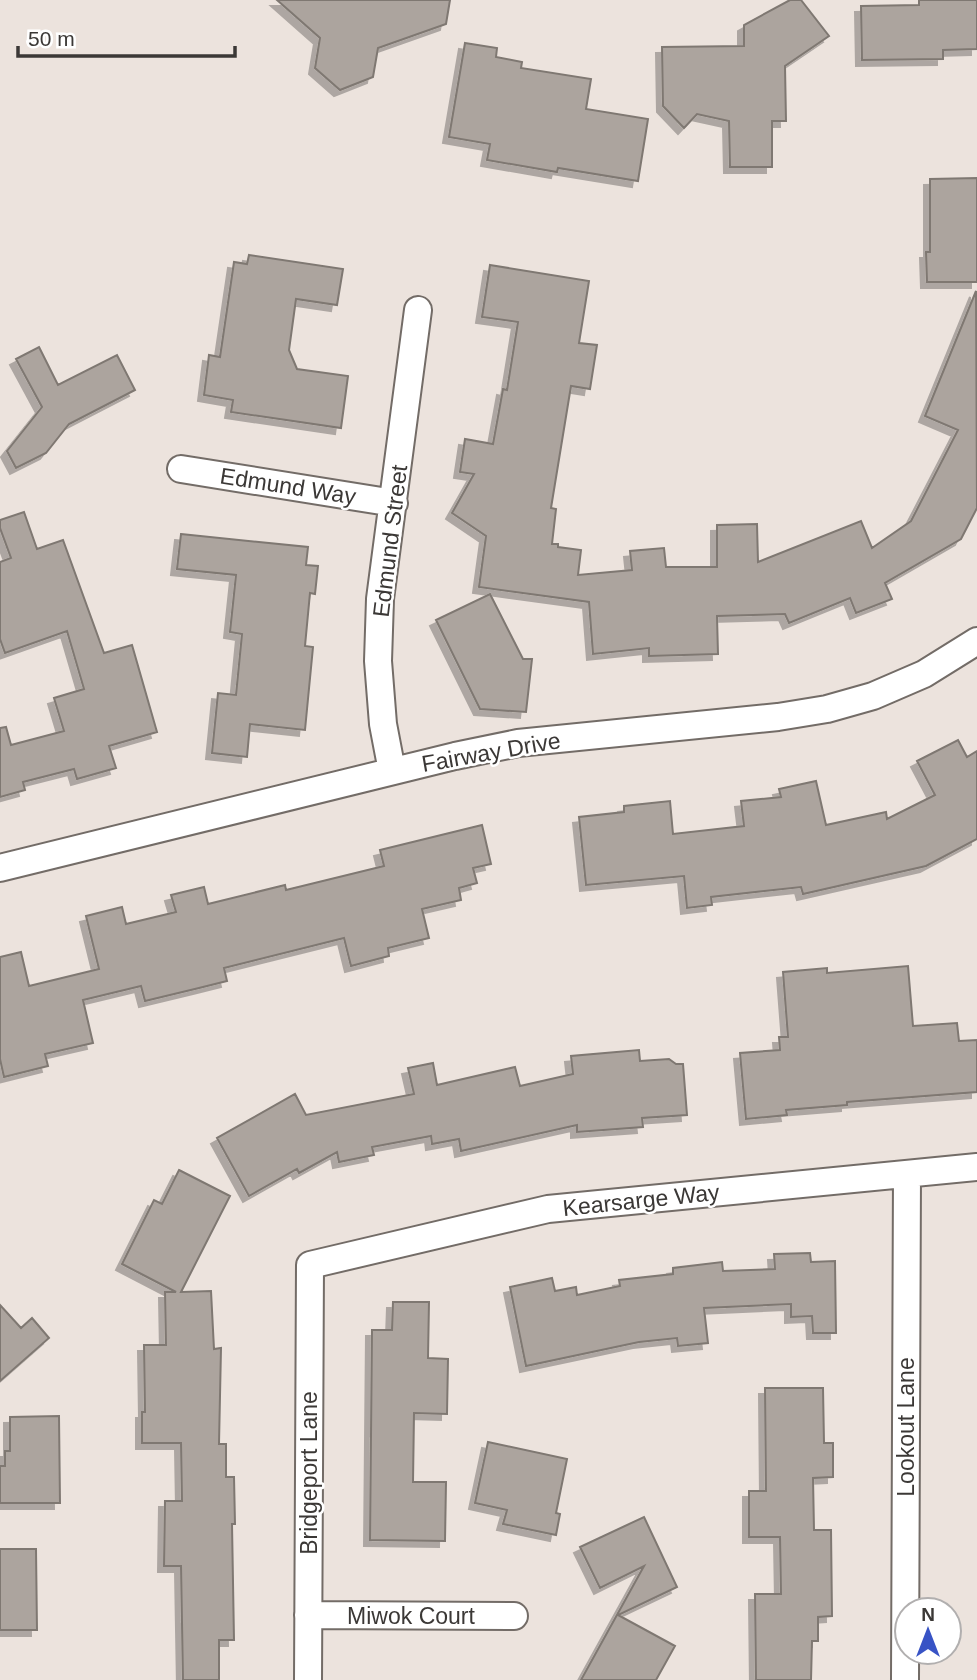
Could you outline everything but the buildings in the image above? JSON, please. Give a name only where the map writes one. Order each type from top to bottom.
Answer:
[{"type":"street","name":"Edmund Street","points":[[392,771],[383,724],[378,661],[380,599],[418,310]]},
{"type":"street","name":"Edmund Way","points":[[181,469],[394,503]]},
{"type":"street","name":"Fairway Drive","points":[[0,868],[392,771],[518,743],[778,717],[827,709],[873,696],[924,674],[977,641]]},
{"type":"street","name":"Kearsarge Way","points":[[310,1265],[548,1209],[977,1167]]},
{"type":"street","name":"Lookout Lane","points":[[905,1680],[907,1174]]},
{"type":"street","name":"Bridgeport Lane","points":[[308,1680],[310,1265]]},
{"type":"street","name":"Miwok Court","points":[[308,1615],[514,1616]]}]
